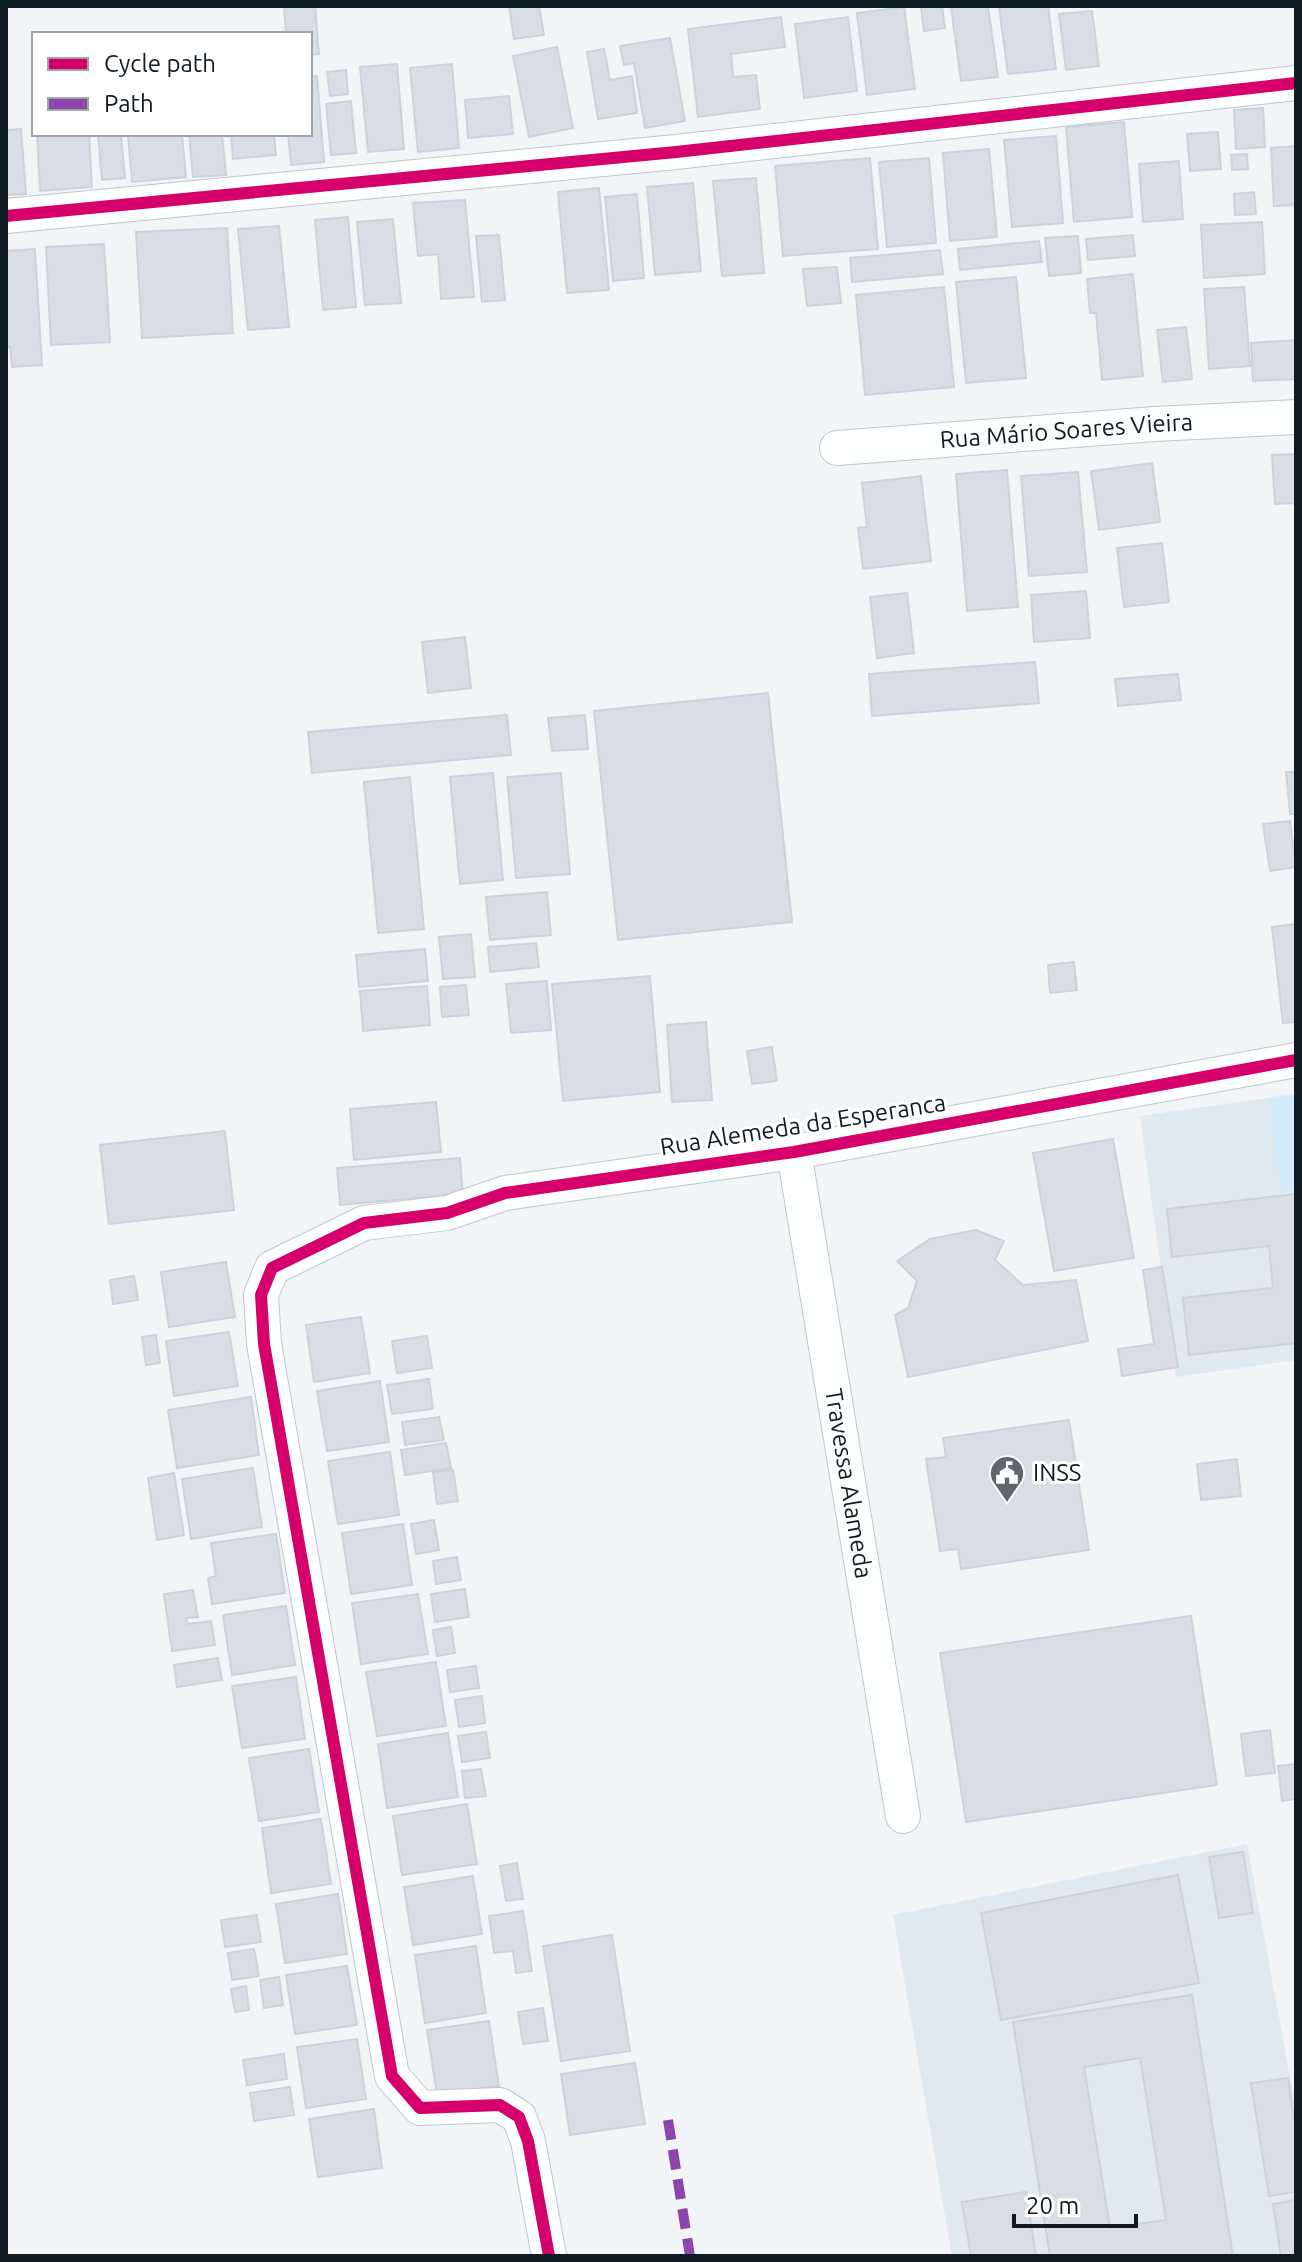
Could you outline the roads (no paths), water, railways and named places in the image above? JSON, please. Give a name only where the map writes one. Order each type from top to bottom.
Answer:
[{"type":"street","points":[[6,216],[676,152],[1296,83]]},
{"type":"street","name":"Rua Mário Soares Vieira","points":[[837,448],[1155,424],[1296,417]]},
{"type":"street","name":"Rua Alemeda da Esperanca","points":[[549,2256],[528,2141],[519,2117],[500,2105],[420,2108],[392,2076],[264,1344],[261,1295],[272,1268],[364,1223],[447,1213],[505,1193],[794,1152],[1296,1060]]},
{"type":"street","name":"Travessa Alameda","points":[[794,1152],[903,1816]]},
{"type":"place","name":"INSS","points":[[1007,1504]]}]
